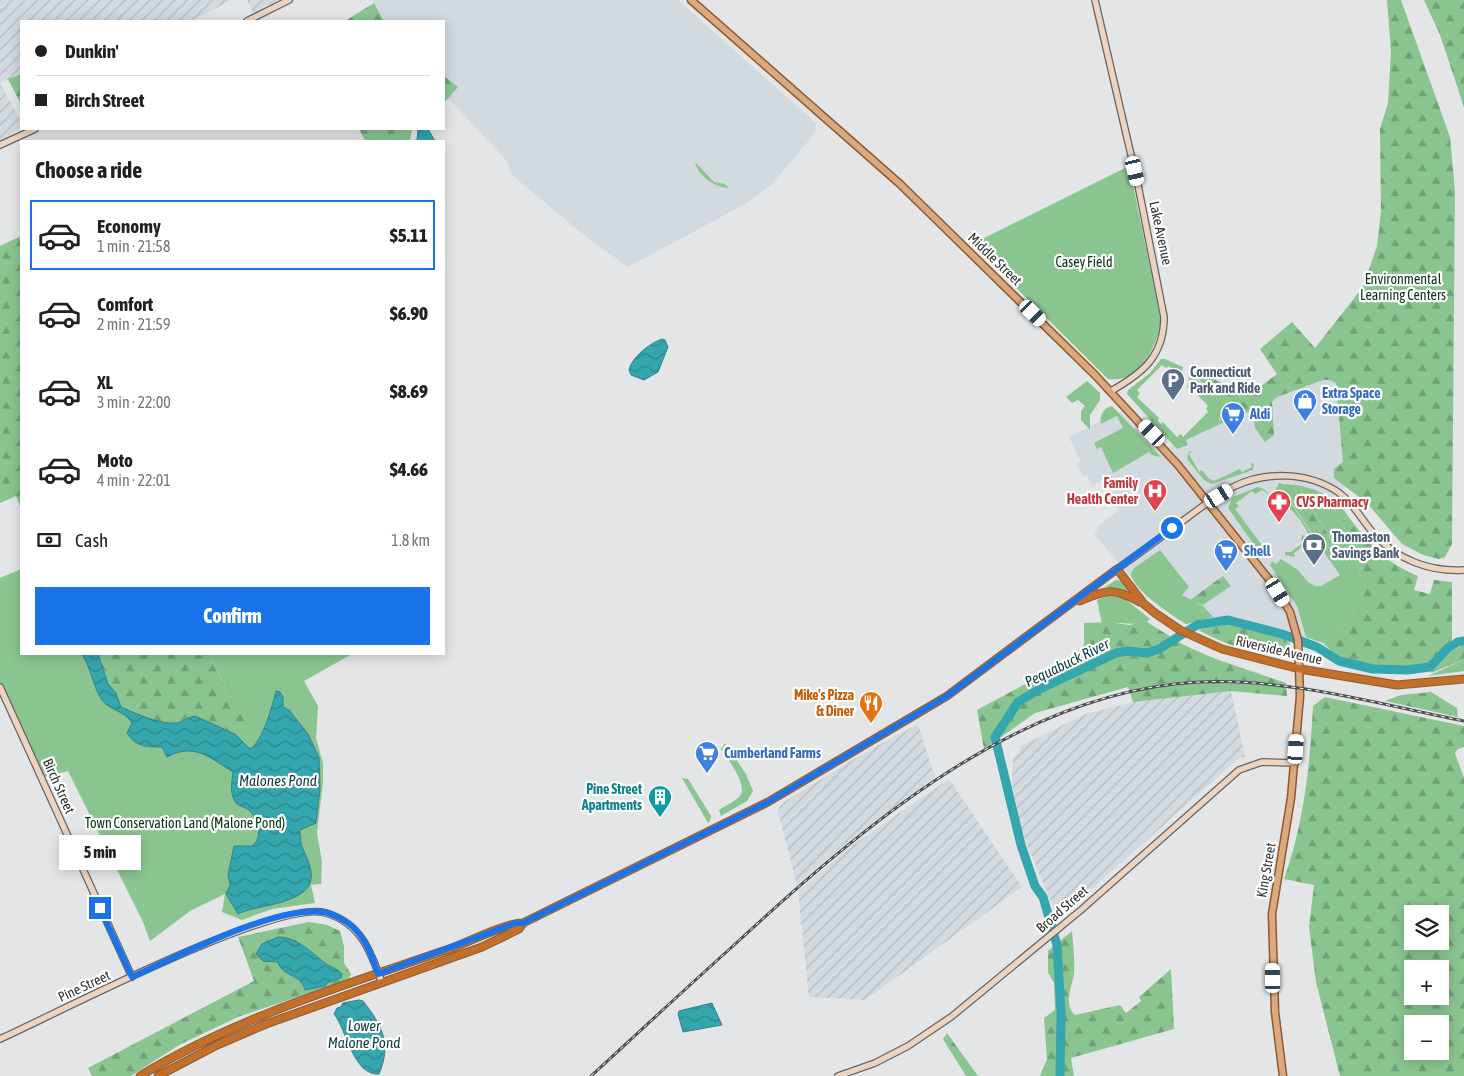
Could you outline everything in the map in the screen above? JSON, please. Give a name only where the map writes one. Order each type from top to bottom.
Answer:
[{"type":"highway","name":"Riverside Avenue","points":[[1117,569],[1144,604],[1160,616],[1205,642],[1237,654],[1300,668],[1397,685],[1464,679]]},
{"type":"highway","points":[[140,1076],[188,1048],[238,1025],[516,923],[523,923],[683,845],[800,784],[947,696],[1117,569]]},
{"type":"highway","points":[[1066,608],[1104,591],[1126,594],[1144,604]]},
{"type":"highway","points":[[158,1076],[241,1034],[496,941],[519,929],[523,923]]},
{"type":"main road","points":[[249,20],[290,0]]},
{"type":"main road","name":"Middle Street","points":[[691,0],[900,184],[1156,438],[1275,587],[1290,612],[1297,632],[1300,668]]},
{"type":"main road","name":"Lake Avenue","points":[[1095,0],[1138,184],[1164,317],[1163,336],[1155,356],[1143,370],[1110,391]]},
{"type":"main road","points":[[0,145],[32,130]]},
{"type":"main road","points":[[1117,569],[1209,502],[1235,486],[1256,478],[1273,476],[1313,480],[1338,492],[1351,504],[1375,535],[1407,560],[1436,569],[1464,570]]},
{"type":"main road","name":"King Street","points":[[1284,1076],[1274,1012],[1272,914],[1295,763],[1300,668]]},
{"type":"main road","name":"Birch Street","points":[[0,687],[132,977]]},
{"type":"main road","name":"Broad Street","points":[[838,1076],[882,1059],[930,1032],[1046,940],[1239,770],[1260,762],[1295,763]]},
{"type":"main road","name":"Pine Street","points":[[0,1039],[132,977],[221,938],[263,922],[308,912],[324,912],[352,926],[364,940],[382,983]]},
{"type":"shaded area","points":[[0,0],[232,0],[193,20],[20,20],[20,74],[0,83]]},
{"type":"shaded area","points":[[247,0],[278,0],[253,13]]},
{"type":"shaded area","points":[[372,0],[678,0],[810,118],[816,124],[815,133],[772,184],[747,203],[628,267],[579,231],[512,175],[507,161],[448,98],[457,87],[445,77],[445,20],[383,20]]},
{"type":"shaded area","points":[[0,83],[20,120],[20,128],[11,136],[0,140]]},
{"type":"shaded area","points":[[1338,375],[1348,465],[1342,473],[1347,522],[1334,637],[1323,643],[1228,617],[1186,624],[1174,617],[1143,591],[1094,534],[1098,531],[1096,528],[1119,510],[1116,506],[1119,503],[1103,480],[1092,486],[1087,475],[1083,477],[1077,464],[1081,462],[1069,437],[1121,411],[1159,452],[1270,397]]},
{"type":"shaded area","points":[[1231,691],[1245,757],[1239,758],[1058,919],[1021,830],[1012,785],[1013,759],[1023,745],[1085,714],[1141,700]]},
{"type":"shaded area","points":[[918,724],[935,777],[842,846],[797,885],[778,812],[779,808],[784,802],[862,754]]},
{"type":"shaded area","points":[[949,779],[1022,887],[865,1000],[809,997],[798,891],[851,846]]},
{"type":"green space","name":"Environmental Learning Centers","points":[[1387,0],[1401,0],[1450,137],[1455,191],[1452,544],[1445,557],[1439,559],[1423,555],[1402,544],[1367,503],[1334,478],[1334,469],[1343,462],[1336,383],[1330,380],[1323,380],[1277,397],[1272,402],[1274,435],[1265,442],[1255,428],[1253,414],[1250,411],[1218,425],[1222,408],[1220,401],[1213,391],[1194,376],[1195,369],[1229,387],[1250,394],[1277,374],[1260,349],[1292,322],[1315,348],[1363,287],[1377,246],[1381,211],[1380,129],[1388,103],[1391,52]]},
{"type":"green space","points":[[1424,0],[1464,0],[1464,107],[1440,35]]},
{"type":"green space","points":[[374,3],[383,20],[347,20]]},
{"type":"green space","points":[[20,74],[20,102],[8,79]]},
{"type":"green space","points":[[445,77],[458,87],[445,102]]},
{"type":"green space","points":[[360,130],[412,130],[410,140],[364,140]]},
{"type":"green space","points":[[695,162],[714,182],[725,184],[729,188],[719,186],[708,180],[700,172]]},
{"type":"green space","name":"Casey Field","points":[[1129,166],[1161,320],[1156,341],[1145,361],[1138,369],[1129,376],[1119,379],[1108,379],[972,244]]},
{"type":"green space","points":[[20,236],[20,506],[16,496],[0,503],[0,246]]},
{"type":"green space","points":[[1161,359],[1183,367],[1182,371],[1174,375],[1172,374],[1174,371],[1169,366],[1166,368],[1162,365],[1137,390],[1140,393],[1137,397],[1159,418],[1158,421],[1161,424],[1163,422],[1177,437],[1181,434],[1183,437],[1208,412],[1206,409],[1208,406],[1191,388],[1187,388],[1190,374],[1221,399],[1223,406],[1218,425],[1186,440],[1188,445],[1177,449],[1127,394],[1128,390],[1150,373]]},
{"type":"green space","points":[[1087,381],[1100,393],[1100,400],[1090,415],[1090,430],[1081,420],[1081,411],[1085,406],[1078,400],[1072,403],[1066,397]]},
{"type":"green space","points":[[1112,406],[1161,457],[1152,455],[1149,452],[1113,473],[1101,447],[1097,449],[1094,443],[1123,428],[1117,416],[1101,424],[1103,412]]},
{"type":"green space","points":[[1192,451],[1189,454],[1199,472],[1202,470],[1208,478],[1214,481],[1240,469],[1242,472],[1252,467],[1251,463],[1254,464],[1253,470],[1212,484],[1204,480],[1187,459],[1189,452]]},
{"type":"green space","points":[[1279,483],[1281,483],[1320,548],[1327,545],[1344,570],[1340,553],[1297,485],[1326,495],[1338,504],[1348,516],[1342,521],[1361,577],[1361,604],[1323,643],[1306,637],[1297,606],[1270,565],[1272,561],[1276,564],[1281,559],[1298,570],[1308,582],[1315,586],[1321,586],[1340,575],[1323,551],[1321,555],[1301,521],[1277,494],[1276,489]]},
{"type":"green space","points":[[1281,484],[1297,485],[1349,568],[1344,570],[1327,545],[1321,548]]},
{"type":"green space","points":[[1258,487],[1264,489],[1270,495],[1262,490],[1255,494],[1252,491],[1236,503],[1239,506],[1235,509],[1267,552],[1271,551],[1262,556],[1228,508],[1233,497]]},
{"type":"green space","points":[[1348,516],[1378,551],[1396,565],[1418,576],[1414,590],[1430,594],[1434,580],[1452,582],[1452,639],[1429,664],[1407,667],[1357,663],[1340,658],[1323,643],[1361,604],[1361,577],[1342,521]]},
{"type":"green space","points":[[1302,535],[1305,536],[1309,546],[1306,544],[1294,553],[1295,557],[1285,555],[1285,552],[1291,552],[1304,542],[1301,541]]},
{"type":"green space","points":[[1160,550],[1189,587],[1182,595],[1203,606],[1213,617],[1186,624],[1154,602],[1138,587],[1131,573],[1134,568]]},
{"type":"green space","name":"Town Conservation Land (Malone Pond)","points":[[20,569],[20,655],[87,655],[145,717],[243,752],[245,735],[255,711],[231,709],[224,684],[210,655],[350,655],[304,681],[318,706],[316,738],[323,763],[323,782],[317,833],[322,862],[321,884],[311,885],[315,903],[272,909],[242,920],[222,912],[225,894],[190,911],[150,941],[143,922],[68,771],[45,777],[0,684],[0,578]]},
{"type":"green space","points":[[1223,576],[1231,586],[1203,605],[1190,600]]},
{"type":"green space","points":[[1116,580],[1121,581],[1131,592],[1105,587]]},
{"type":"green space","points":[[1107,596],[1124,598],[1150,619],[1145,624],[1102,624],[1097,600]]},
{"type":"green space","points":[[1109,622],[1129,625],[1147,622],[1184,645],[1213,658],[1286,683],[1287,696],[1231,691],[1133,702],[1128,687],[1035,713],[984,749],[977,710],[1076,657],[1084,644],[1084,623]]},
{"type":"green space","points":[[1228,624],[1281,637],[1290,643],[1244,648],[1224,642],[1198,630]]},
{"type":"green space","points":[[1283,642],[1290,643],[1289,651],[1282,655],[1250,648]]},
{"type":"green space","points":[[1464,645],[1464,660],[1431,673],[1451,651]]},
{"type":"green space","points":[[98,655],[210,655],[224,684],[231,708],[256,711],[244,743],[235,734],[195,716],[180,722],[166,723],[150,719],[121,707],[116,693],[108,684]]},
{"type":"green space","points":[[1464,660],[1464,671],[1428,676]]},
{"type":"green space","points":[[1431,692],[1457,708],[1458,717],[1385,701],[1401,695]]},
{"type":"green space","points":[[1325,697],[1464,726],[1464,747],[1458,749],[1455,753],[1464,778],[1464,1076],[1340,1076],[1316,982],[1309,927],[1314,885],[1284,879],[1297,837],[1305,794],[1313,706]]},
{"type":"green space","points":[[725,743],[746,774],[753,791],[747,801],[721,816],[719,810],[737,799],[742,792],[740,780],[721,749]]},
{"type":"green space","points":[[682,778],[688,779],[711,816],[708,823]]},
{"type":"green space","points":[[309,922],[327,925],[340,931],[344,946],[344,963],[351,974],[348,980],[238,1017],[179,1045],[131,1076],[92,1076],[88,1068],[254,981],[238,937]]},
{"type":"green space","points":[[1072,931],[1074,974],[1069,1000],[1071,1010],[1075,1015],[1120,1005],[1126,1013],[1141,1001],[1139,997],[1171,969],[1174,1029],[1071,1058],[1074,1076],[1040,1076],[1047,1059],[1044,1018],[1055,1010],[1054,982],[1048,973],[1048,951]]},
{"type":"green space","points":[[947,1033],[978,1076],[966,1076],[943,1039]]},
{"type":"water","points":[[418,130],[429,130],[434,140],[417,140]]},
{"type":"water","points":[[662,339],[665,340],[668,347],[658,372],[644,380],[631,375],[629,370],[634,360],[647,347]]},
{"type":"water","name":"Malones Pond","points":[[83,655],[98,655],[108,684],[116,693],[121,707],[150,719],[166,723],[180,722],[195,716],[235,734],[250,749],[263,731],[276,691],[280,692],[283,697],[283,707],[289,710],[308,734],[319,757],[320,789],[316,823],[300,830],[302,847],[311,871],[310,882],[305,891],[284,902],[238,914],[226,894],[230,885],[228,875],[234,846],[252,846],[259,834],[256,819],[250,811],[236,803],[232,795],[233,772],[209,757],[194,751],[177,753],[167,757],[162,747],[138,744],[127,733],[132,723],[129,719],[102,700]]},
{"type":"water","name":"Lower Malone Pond","points":[[278,937],[298,942],[340,972],[342,974],[341,978],[327,983],[325,986],[305,990],[300,981],[283,970],[278,962],[263,961],[256,954],[262,944]]},
{"type":"water","name":"Lower Malone Pond","points":[[363,1001],[370,1010],[383,1035],[385,1053],[379,1074],[370,1073],[356,1060],[334,1014],[343,1003]]},
{"type":"water","points":[[712,1003],[722,1025],[683,1032],[678,1014],[679,1011]]},
{"type":"waterway","name":"Pequabuck River","points":[[1060,1076],[1061,1013],[1057,945],[1043,897],[1035,886],[1021,845],[995,737],[1018,702],[1040,689],[1116,653],[1128,651],[1147,653],[1159,649],[1197,625],[1228,620],[1282,634],[1317,647],[1339,661],[1373,669],[1407,670],[1430,667],[1448,648],[1464,641]]},
{"type":"railway","points":[[591,1076],[782,901],[889,813],[946,774],[1006,739],[1068,711],[1132,691],[1199,682],[1232,682],[1299,688],[1464,721]]},
{"type":"place","name":"Connecticut Park and Ride","points":[[1173,401]]},
{"type":"place","name":"Extra Space Storage","points":[[1305,422]]},
{"type":"place","name":"Aldi","points":[[1233,435]]},
{"type":"place","name":"Family Health Center","points":[[1155,512]]},
{"type":"place","name":"CVS Pharmacy","points":[[1279,523]]},
{"type":"place","name":"Thomaston Savings Bank","points":[[1314,566]]},
{"type":"place","name":"Shell","points":[[1226,572]]},
{"type":"place","name":"Mike's Pizza & Diner","points":[[871,724]]},
{"type":"place","name":"Cumberland Farms","points":[[707,774]]},
{"type":"place","name":"Pine Street Apartments","points":[[660,818]]},
{"type":"route","points":[[100,908],[132,977],[221,938],[263,922],[300,912],[324,912],[352,926],[364,940],[378,974],[480,938],[516,923],[523,923],[768,802],[947,696],[1172,528]]}]
